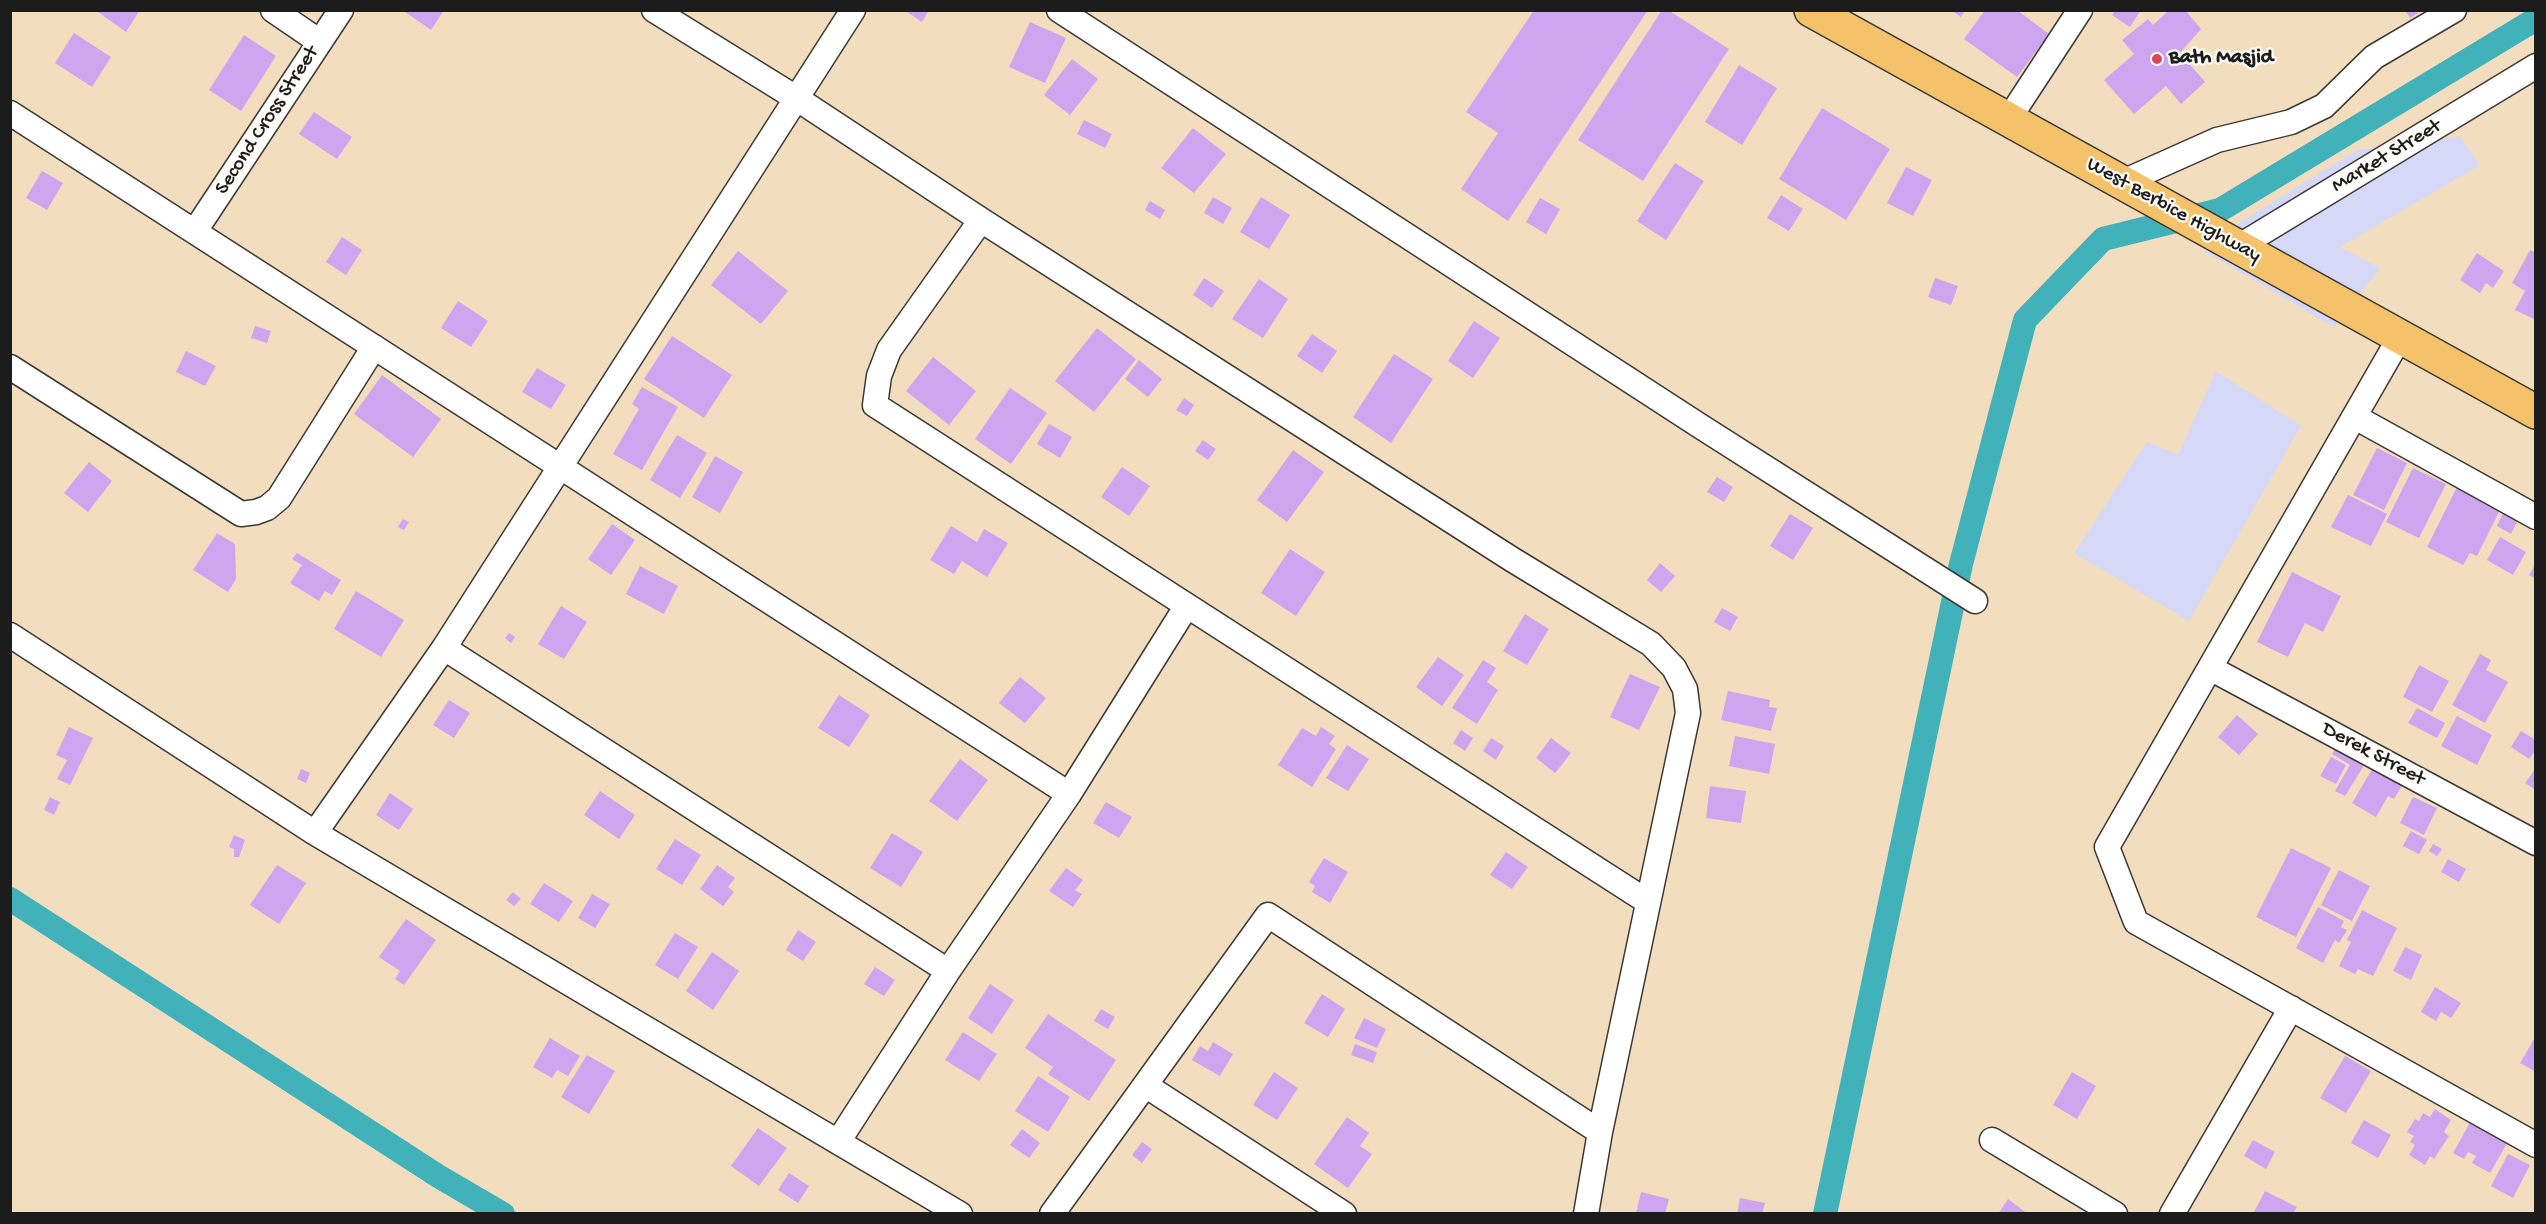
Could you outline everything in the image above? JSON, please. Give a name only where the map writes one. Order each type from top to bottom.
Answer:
[{"type":"main road","name":"West Berbice Highway","points":[[1811,10],[2535,412]]},
{"type":"street","points":[[273,10],[320,42]]},
{"type":"street","name":"Second Cross Street","points":[[195,231],[341,10]]},
{"type":"street","points":[[654,10],[796,98],[981,220],[1503,553],[1651,644],[1674,668],[1685,688],[1688,713],[1600,1132],[1586,1214]]},
{"type":"street","points":[[315,833],[444,648],[853,10]]},
{"type":"street","points":[[1059,10],[1974,601]]},
{"type":"street","points":[[2008,120],[2080,10]]},
{"type":"street","points":[[2123,182],[2217,140],[2291,122],[2324,106],[2374,57],[2454,10]]},
{"type":"street","name":"Market Street","points":[[2238,247],[2535,66]]},
{"type":"street","points":[[10,113],[1069,794]]},
{"type":"street","points":[[981,220],[889,350],[879,376],[875,405],[1648,902]]},
{"type":"street","points":[[2400,337],[2107,847],[2136,922],[2535,1145]]},
{"type":"street","points":[[10,367],[241,514],[267,508],[279,498],[374,347]]},
{"type":"street","points":[[2355,417],[2535,517]]},
{"type":"street","points":[[838,1142],[948,971],[1069,794],[1186,607]]},
{"type":"street","points":[[10,635],[315,833],[960,1214]]},
{"type":"street","points":[[444,648],[948,971]]},
{"type":"street","name":"Derek Street","points":[[2210,668],[2535,843]]},
{"type":"street","points":[[1052,1214],[1268,915],[1600,1132]]},
{"type":"street","points":[[2172,1214],[2291,1008]]},
{"type":"street","points":[[1145,1085],[1344,1214]]},
{"type":"street","points":[[1992,1140],[2115,1214]]},
{"type":"shaded area","points":[[2460,137],[2480,165],[2340,247],[2380,268],[2334,327],[2204,251],[2237,224],[2357,150]]},
{"type":"shaded area","points":[[2216,371],[2301,426],[2189,621],[2074,553],[2147,442],[2178,455]]},
{"type":"building","points":[[95,10],[140,10],[126,32]]},
{"type":"building","points":[[402,10],[444,10],[431,30]]},
{"type":"building","points":[[904,10],[929,10],[922,22]]},
{"type":"building","points":[[1534,10],[1648,10],[1508,221],[1461,189],[1498,133],[1466,112]]},
{"type":"building","points":[[1662,10],[1668,10],[1729,49],[1643,181],[1578,140]]},
{"type":"building","points":[[1951,10],[1965,10],[1961,17]]},
{"type":"building","points":[[1985,10],[2017,10],[2049,34],[2017,77],[1964,39]]},
{"type":"building","points":[[2115,10],[2141,10],[2130,27],[2112,15]]},
{"type":"building","name":"Bath Masjid","points":[[2169,10],[2185,10],[2201,29],[2180,53],[2205,82],[2181,104],[2166,86],[2134,114],[2104,80],[2134,54],[2122,40],[2148,19],[2153,25]]},
{"type":"building","points":[[2405,10],[2423,10],[2410,18]]},
{"type":"building","points":[[1030,22],[1066,38],[1045,83],[1009,67]]},
{"type":"building","points":[[74,33],[111,57],[92,87],[55,63]]},
{"type":"building","points":[[244,35],[276,56],[241,111],[209,90]]},
{"type":"building","points":[[1072,59],[1098,79],[1070,115],[1044,95]]},
{"type":"building","points":[[1739,65],[1777,88],[1742,145],[1705,122]]},
{"type":"building","points":[[1822,108],[1890,149],[1846,220],[1779,179]]},
{"type":"building","points":[[314,112],[352,137],[337,159],[299,134]]},
{"type":"building","points":[[1084,120],[1112,134],[1105,148],[1077,134]]},
{"type":"building","points":[[1193,128],[1226,154],[1194,193],[1161,168]]},
{"type":"building","points":[[1675,163],[1704,181],[1666,240],[1637,221]]},
{"type":"building","points":[[1906,167],[1932,180],[1913,216],[1887,203]]},
{"type":"building","points":[[42,171],[63,183],[47,210],[26,198]]},
{"type":"building","points":[[1781,195],[1803,209],[1789,231],[1767,218]]},
{"type":"building","points":[[1213,197],[1232,208],[1223,224],[1204,213]]},
{"type":"building","points":[[1261,197],[1290,215],[1269,249],[1240,232]]},
{"type":"building","points":[[1540,198],[1560,209],[1546,234],[1526,222]]},
{"type":"building","points":[[1150,201],[1165,210],[1160,219],[1145,210]]},
{"type":"building","points":[[342,237],[362,250],[346,275],[326,262]]},
{"type":"building","points":[[2530,250],[2536,253],[2536,320],[2515,310],[2525,291],[2512,283]]},
{"type":"building","points":[[738,251],[788,291],[761,324],[711,285]]},
{"type":"building","points":[[2477,253],[2504,271],[2493,288],[2486,283],[2480,293],[2460,280]]},
{"type":"building","points":[[1204,278],[1224,291],[1212,308],[1193,295]]},
{"type":"building","points":[[1935,278],[1958,286],[1951,305],[1928,297]]},
{"type":"building","points":[[1259,279],[1288,299],[1263,338],[1232,319]]},
{"type":"building","points":[[458,301],[488,321],[471,347],[441,328]]},
{"type":"building","points":[[1474,321],[1500,338],[1473,378],[1448,361]]},
{"type":"building","points":[[255,326],[271,331],[267,343],[251,338]]},
{"type":"building","points":[[1097,328],[1136,359],[1094,412],[1055,381]]},
{"type":"building","points":[[1312,334],[1337,351],[1322,373],[1297,356]]},
{"type":"building","points":[[672,336],[732,375],[704,418],[644,379]]},
{"type":"building","points":[[186,351],[216,366],[205,386],[176,372]]},
{"type":"building","points":[[1394,354],[1433,379],[1391,443],[1353,417]]},
{"type":"building","points":[[933,357],[976,391],[949,425],[906,391]]},
{"type":"building","points":[[1139,360],[1162,379],[1148,397],[1125,379]]},
{"type":"building","points":[[537,368],[566,385],[551,409],[522,392]]},
{"type":"building","points":[[382,375],[441,419],[413,457],[354,414]]},
{"type":"building","points":[[642,387],[678,407],[642,470],[613,454],[639,409],[632,404]]},
{"type":"building","points":[[1010,388],[1047,413],[1011,464],[975,439]]},
{"type":"building","points":[[1184,398],[1194,405],[1187,416],[1176,410]]},
{"type":"building","points":[[1049,424],[1072,437],[1060,458],[1037,444]]},
{"type":"building","points":[[677,435],[707,453],[680,498],[650,480]]},
{"type":"building","points":[[1203,440],[1216,449],[1208,460],[1195,451]]},
{"type":"building","points":[[2377,448],[2407,463],[2384,510],[2353,495]]},
{"type":"building","points":[[1293,450],[1324,472],[1287,522],[1257,500]]},
{"type":"building","points":[[715,456],[743,472],[720,513],[692,497]]},
{"type":"building","points":[[89,462],[112,481],[88,512],[64,493]]},
{"type":"building","points":[[1122,467],[1150,486],[1129,516],[1101,497]]},
{"type":"building","points":[[2413,468],[2446,484],[2419,538],[2386,522]]},
{"type":"building","points":[[1717,477],[1733,487],[1724,502],[1707,492]]},
{"type":"building","points":[[2457,487],[2501,508],[2477,556],[2470,553],[2463,565],[2427,547]]},
{"type":"building","points":[[2348,495],[2387,514],[2371,546],[2331,527]]},
{"type":"building","points":[[2505,509],[2520,516],[2511,534],[2497,526]]},
{"type":"building","points":[[1790,514],[1813,528],[1793,560],[1770,546]]},
{"type":"building","points":[[403,519],[409,522],[404,530],[398,527]]},
{"type":"building","points":[[612,524],[635,540],[611,575],[588,559]]},
{"type":"building","points":[[951,526],[977,542],[984,529],[1008,543],[987,577],[962,561],[954,574],[930,560]]},
{"type":"building","points":[[217,533],[235,544],[236,579],[228,592],[193,570]]},
{"type":"building","points":[[2500,537],[2526,552],[2513,575],[2487,560]]},
{"type":"building","points":[[1290,549],[1325,572],[1296,616],[1261,593]]},
{"type":"building","points":[[297,553],[341,580],[332,595],[325,591],[319,601],[290,583],[302,565],[292,559]]},
{"type":"building","points":[[1660,563],[1675,576],[1661,592],[1647,580]]},
{"type":"building","points":[[2536,563],[2536,579],[2529,575]]},
{"type":"building","points":[[640,566],[678,586],[664,614],[626,594]]},
{"type":"building","points":[[2292,572],[2341,596],[2323,632],[2305,623],[2288,657],[2257,642]]},
{"type":"building","points":[[356,591],[404,620],[381,657],[334,629]]},
{"type":"building","points":[[561,606],[587,622],[564,659],[538,644]]},
{"type":"building","points":[[1722,608],[1738,617],[1730,631],[1714,622]]},
{"type":"building","points":[[1525,614],[1549,629],[1527,665],[1503,651]]},
{"type":"building","points":[[509,633],[515,637],[511,643],[505,638]]},
{"type":"building","points":[[2480,654],[2491,660],[2486,670],[2508,682],[2485,723],[2452,705]]},
{"type":"building","points":[[1438,657],[1464,675],[1442,706],[1416,687]]},
{"type":"building","points":[[1483,660],[1496,668],[1487,682],[1498,690],[1477,724],[1452,708]]},
{"type":"building","points":[[2419,665],[2449,681],[2432,712],[2403,697]]},
{"type":"building","points":[[1630,674],[1660,687],[1639,730],[1610,717]]},
{"type":"building","points":[[1020,677],[1046,698],[1025,723],[999,703]]},
{"type":"building","points":[[1728,691],[1770,700],[1769,707],[1777,708],[1771,731],[1721,720]]},
{"type":"building","points":[[839,695],[870,715],[849,747],[818,728]]},
{"type":"building","points":[[449,700],[470,713],[454,738],[433,725]]},
{"type":"building","points":[[2417,708],[2445,723],[2437,738],[2408,723]]},
{"type":"building","points":[[2237,715],[2258,734],[2239,755],[2218,737]]},
{"type":"building","points":[[2457,716],[2492,735],[2477,765],[2441,746]]},
{"type":"building","points":[[69,727],[93,738],[70,785],[57,779],[67,760],[56,755]]},
{"type":"building","points":[[1321,727],[1335,736],[1329,744],[1336,749],[1312,787],[1278,765],[1302,728],[1316,736]]},
{"type":"building","points":[[1461,730],[1473,738],[1465,751],[1453,743]]},
{"type":"building","points":[[2521,731],[2536,740],[2536,750],[2529,759],[2511,747]]},
{"type":"building","points":[[1735,736],[1775,744],[1769,774],[1729,766]]},
{"type":"building","points":[[1491,738],[1504,746],[1496,760],[1483,751]]},
{"type":"building","points":[[1551,738],[1571,753],[1555,773],[1536,758]]},
{"type":"building","points":[[2339,742],[2368,759],[2345,796],[2335,791],[2350,765],[2332,754]]},
{"type":"building","points":[[1347,745],[1369,759],[1348,791],[1326,778]]},
{"type":"building","points":[[2331,757],[2346,765],[2336,784],[2320,776]]},
{"type":"building","points":[[960,759],[988,780],[957,821],[929,801]]},
{"type":"building","points":[[2377,761],[2406,779],[2394,799],[2388,796],[2376,817],[2352,803]]},
{"type":"building","points":[[2536,768],[2536,790],[2525,783]]},
{"type":"building","points":[[301,769],[310,773],[306,783],[297,779]]},
{"type":"building","points":[[1710,786],[1746,791],[1741,823],[1706,818]]},
{"type":"building","points":[[600,791],[635,815],[619,839],[584,815]]},
{"type":"building","points":[[390,793],[413,809],[399,830],[376,815]]},
{"type":"building","points":[[50,797],[60,802],[54,815],[44,810]]},
{"type":"building","points":[[2413,797],[2437,808],[2424,835],[2400,823]]},
{"type":"building","points":[[1106,802],[1132,817],[1119,838],[1093,823]]},
{"type":"building","points":[[2411,831],[2427,840],[2419,854],[2403,846]]},
{"type":"building","points":[[892,833],[923,852],[901,887],[870,868]]},
{"type":"building","points":[[234,835],[245,840],[239,857],[234,857],[234,849],[229,847]]},
{"type":"building","points":[[675,839],[701,855],[682,885],[656,869]]},
{"type":"building","points":[[2433,844],[2442,849],[2437,856],[2429,851]]},
{"type":"building","points":[[2291,848],[2331,868],[2296,937],[2256,917]]},
{"type":"building","points":[[1506,852],[1528,867],[1512,889],[1490,875]]},
{"type":"building","points":[[1324,858],[1348,872],[1330,903],[1312,892],[1315,886],[1309,882]]},
{"type":"building","points":[[2448,859],[2466,869],[2459,882],[2441,872]]},
{"type":"building","points":[[277,865],[306,883],[279,924],[250,905]]},
{"type":"building","points":[[717,865],[735,878],[728,887],[734,892],[723,906],[700,889]]},
{"type":"building","points":[[1066,868],[1083,880],[1075,890],[1082,894],[1073,907],[1049,891]]},
{"type":"building","points":[[2339,870],[2370,886],[2352,921],[2321,905]]},
{"type":"building","points":[[544,883],[573,901],[559,922],[530,904]]},
{"type":"building","points":[[513,892],[521,899],[514,906],[506,900]]},
{"type":"building","points":[[592,894],[610,904],[595,928],[578,918]]},
{"type":"building","points":[[2318,907],[2344,921],[2341,927],[2347,930],[2339,943],[2335,940],[2323,963],[2296,948]]},
{"type":"building","points":[[2362,910],[2397,928],[2373,976],[2358,969],[2355,974],[2339,966],[2351,942],[2347,940]]},
{"type":"building","points":[[406,919],[436,940],[404,985],[395,979],[400,971],[379,957]]},
{"type":"building","points":[[798,930],[816,942],[803,961],[786,950]]},
{"type":"building","points":[[675,933],[698,947],[678,979],[655,965]]},
{"type":"building","points":[[2405,947],[2422,955],[2411,980],[2393,971]]},
{"type":"building","points":[[712,952],[739,971],[713,1010],[686,991]]},
{"type":"building","points":[[875,967],[895,980],[884,996],[864,984]]},
{"type":"building","points":[[990,984],[1014,1000],[992,1034],[968,1018]]},
{"type":"building","points":[[2435,987],[2461,1003],[2451,1018],[2441,1012],[2436,1021],[2421,1012]]},
{"type":"building","points":[[1322,994],[1345,1009],[1328,1037],[1304,1023]]},
{"type":"building","points":[[1101,1009],[1115,1017],[1108,1029],[1094,1021]]},
{"type":"building","points":[[1048,1014],[1116,1060],[1089,1101],[1048,1074],[1053,1067],[1025,1048]]},
{"type":"building","points":[[1364,1018],[1386,1029],[1377,1048],[1354,1038]]},
{"type":"building","points":[[963,1032],[997,1054],[979,1081],[945,1060]]},
{"type":"building","points":[[2536,1036],[2536,1072],[2520,1063]]},
{"type":"building","points":[[550,1038],[580,1056],[568,1076],[557,1070],[552,1078],[533,1067]]},
{"type":"building","points":[[1213,1042],[1233,1054],[1220,1076],[1192,1060],[1200,1046],[1208,1051]]},
{"type":"building","points":[[1355,1044],[1377,1052],[1373,1063],[1351,1055]]},
{"type":"building","points":[[587,1055],[615,1071],[589,1114],[561,1097]]},
{"type":"building","points":[[2345,1056],[2371,1071],[2346,1113],[2320,1098]]},
{"type":"building","points":[[1274,1072],[1298,1088],[1277,1120],[1253,1105]]},
{"type":"building","points":[[2072,1072],[2096,1086],[2077,1119],[2053,1105]]},
{"type":"building","points":[[1038,1076],[1070,1097],[1048,1132],[1015,1111]]},
{"type":"building","points":[[2435,1109],[2451,1120],[2444,1132],[2449,1136],[2434,1159],[2430,1156],[2425,1165],[2409,1155],[2415,1145],[2410,1142],[2414,1136],[2407,1132],[2415,1119],[2419,1121],[2423,1113],[2430,1117]]},
{"type":"building","points":[[1347,1117],[1369,1133],[1360,1146],[1372,1154],[1348,1188],[1314,1164]]},
{"type":"building","points":[[2472,1119],[2509,1140],[2490,1173],[2472,1163],[2476,1156],[2468,1152],[2464,1159],[2453,1153]]},
{"type":"building","points":[[2364,1120],[2391,1135],[2378,1158],[2351,1143]]},
{"type":"building","points":[[758,1128],[787,1148],[759,1186],[731,1166]]},
{"type":"building","points":[[1022,1129],[1040,1143],[1029,1158],[1010,1145]]},
{"type":"building","points":[[2253,1140],[2275,1152],[2266,1169],[2244,1156]]},
{"type":"building","points":[[1142,1142],[1152,1149],[1142,1163],[1132,1155]]},
{"type":"building","points":[[2508,1154],[2530,1165],[2513,1198],[2491,1186]]},
{"type":"building","points":[[789,1173],[809,1186],[798,1203],[778,1190]]},
{"type":"building","points":[[2265,1191],[2297,1207],[2293,1214],[2253,1214]]},
{"type":"building","points":[[1641,1192],[1669,1199],[1665,1214],[1636,1214]]},
{"type":"building","points":[[1740,1198],[1765,1203],[1762,1214],[1737,1214]]},
{"type":"building","points":[[2008,1199],[2028,1214],[1998,1214]]},
{"type":"waterway","points":[[1825,1214],[1961,564],[2025,320],[2103,239],[2220,210],[2536,19]]},
{"type":"waterway","points":[[10,899],[438,1176],[503,1214]]},
{"type":"place","name":"Bath Masjid","points":[[2157,59]]}]
